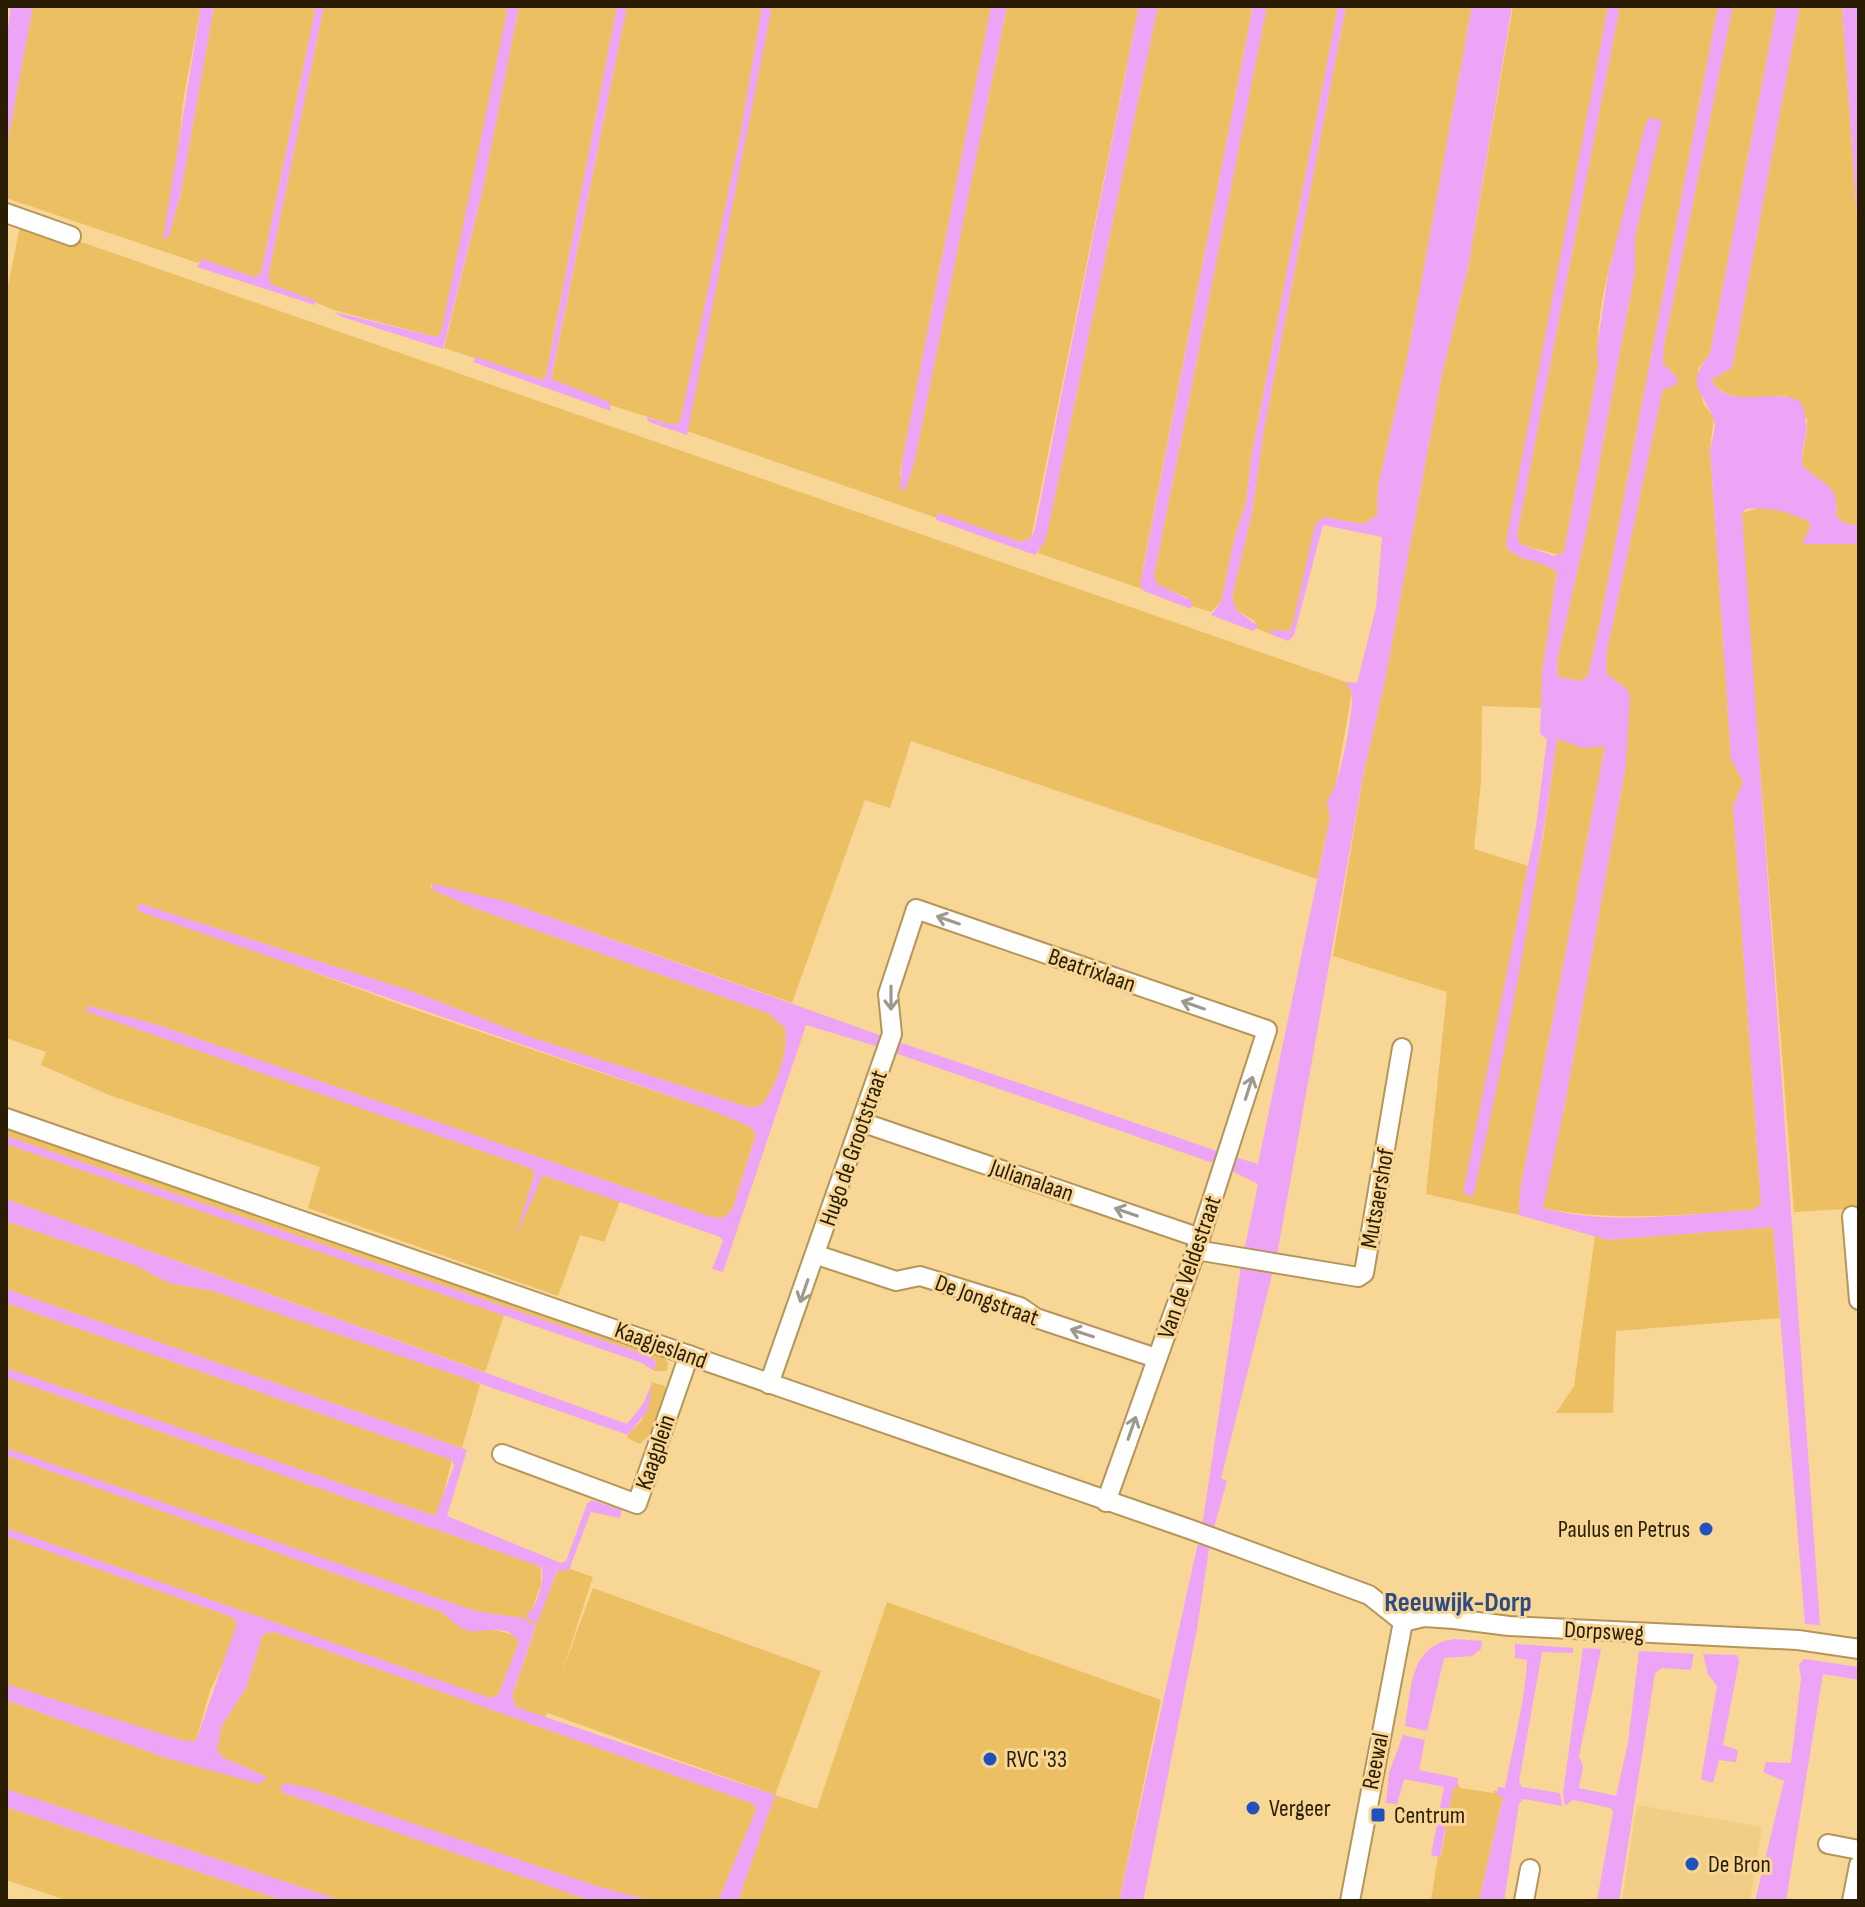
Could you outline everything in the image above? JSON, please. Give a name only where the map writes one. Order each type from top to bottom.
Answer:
[{"type":"street","points":[[6,213],[71,236]]},
{"type":"street","name":"Beatrixlaan","points":[[916,909],[1267,1030]]},
{"type":"street","name":"Hugo de Grootstraat","points":[[769,1384],[864,1123],[892,1034],[888,994],[916,909]]},
{"type":"street","name":"Van de Veldestraat","points":[[1106,1502],[1198,1244],[1267,1030]]},
{"type":"street","name":"Mutsaershof","points":[[1198,1244],[1245,1260],[1358,1277],[1364,1273],[1402,1048]]},
{"type":"street","name":"Kaagjesland","points":[[6,1118],[1220,1540],[1369,1595],[1403,1622]]},
{"type":"street","name":"Julianalaan","points":[[864,1123],[1198,1244]]},
{"type":"street","points":[[1852,1216],[1859,1300]]},
{"type":"street","name":"De Jongstraat","points":[[817,1255],[896,1281],[920,1276],[1020,1307],[1036,1318],[1156,1358]]},
{"type":"street","name":"Kaagplein","points":[[502,1454],[637,1504],[689,1355]]},
{"type":"street","name":"Dorpsweg","points":[[1403,1622],[1424,1617],[1509,1626],[1798,1640],[1859,1649]]},
{"type":"street","name":"Reewal","points":[[1350,1901],[1403,1622]]},
{"type":"street","points":[[1828,1844],[1859,1850]]},
{"type":"street","points":[[1852,1901],[1859,1865]]},
{"type":"street","points":[[1524,1901],[1530,1869]]},
{"type":"shaded area","points":[[11,6],[33,6],[6,150],[6,43]]},
{"type":"shaded area","points":[[33,6],[201,6],[184,96],[168,238],[180,197],[214,6],[316,6],[261,273],[255,277],[202,260],[198,263],[6,198],[6,150]]},
{"type":"shaded area","points":[[201,6],[214,6],[180,197],[168,238],[163,238]]},
{"type":"shaded area","points":[[316,6],[324,6],[269,272],[270,284],[316,301],[315,305],[197,267],[202,259],[255,277],[261,273]]},
{"type":"shaded area","points":[[324,6],[508,6],[448,311],[441,334],[436,337],[337,311],[269,284]]},
{"type":"shaded area","points":[[508,6],[519,6],[482,193],[443,349],[342,317],[335,312],[436,337],[441,333]]},
{"type":"shaded area","points":[[519,6],[617,6],[546,376],[542,380],[444,348],[482,193]]},
{"type":"shaded area","points":[[617,6],[627,6],[551,379],[609,402],[611,411],[473,362],[476,357],[542,380],[546,376]]},
{"type":"shaded area","points":[[627,6],[762,6],[740,137],[685,400],[680,422],[673,425],[610,405],[551,380]]},
{"type":"shaded area","points":[[762,6],[772,6],[687,435],[649,422],[646,417],[673,425],[680,422],[740,137]]},
{"type":"shaded area","points":[[772,6],[991,6],[902,462],[900,474],[905,490],[914,464],[1007,6],[1139,6],[1031,538],[1021,542],[938,514],[937,518],[687,431]]},
{"type":"shaded area","points":[[991,6],[1007,6],[914,464],[905,490],[900,489],[902,462]]},
{"type":"shaded area","points":[[1139,6],[1158,6],[1050,520],[1045,541],[1035,555],[936,520],[938,513],[942,514],[1020,542],[1031,538],[1035,528]]},
{"type":"shaded area","points":[[1158,6],[1253,6],[1142,573],[1142,589],[1038,553],[1050,520]]},
{"type":"shaded area","points":[[1253,6],[1267,6],[1154,576],[1157,584],[1192,601],[1191,609],[1144,591],[1140,585]]},
{"type":"shaded area","points":[[1267,6],[1338,6],[1251,458],[1246,503],[1235,536],[1221,602],[1211,612],[1191,606],[1188,598],[1156,584],[1154,576]]},
{"type":"shaded area","points":[[1338,6],[1346,6],[1264,429],[1252,513],[1232,597],[1236,610],[1258,626],[1253,631],[1211,615],[1221,602],[1235,536],[1246,503],[1251,458]]},
{"type":"shaded area","points":[[1346,6],[1472,6],[1407,360],[1378,486],[1377,515],[1364,524],[1323,517],[1293,623],[1289,631],[1273,630],[1270,634],[1256,628],[1255,621],[1236,610],[1232,597],[1252,513],[1264,429]]},
{"type":"shaded area","points":[[1472,6],[1512,6],[1468,268],[1442,374],[1384,686],[1364,771],[1277,1255],[1221,1478],[1227,1481],[1210,1542],[1197,1629],[1143,1901],[1119,1901],[1203,1520],[1241,1266],[1258,1184],[1230,1170],[1235,1157],[1258,1164],[1330,818],[1327,800],[1341,766],[1348,732],[1352,693],[1346,682],[1357,683],[1376,608],[1382,537],[1323,525],[1294,635],[1288,641],[1270,634],[1272,630],[1289,631],[1293,623],[1315,525],[1323,517],[1364,524],[1377,515],[1378,486],[1407,360]]},
{"type":"shaded area","points":[[1513,6],[1608,6],[1506,547],[1517,556],[1557,572],[1542,672],[1541,708],[1482,706],[1481,782],[1474,849],[1528,866],[1464,1192],[1473,1196],[1543,839],[1557,739],[1605,746],[1520,1191],[1519,1215],[1426,1194],[1447,992],[1333,956],[1364,771],[1384,686],[1442,374],[1468,268]]},
{"type":"shaded area","points":[[1608,6],[1620,6],[1517,535],[1520,544],[1554,556],[1564,552],[1598,367],[1597,347],[1608,275],[1644,130],[1649,117],[1662,121],[1635,237],[1635,271],[1588,523],[1557,661],[1558,677],[1581,681],[1588,676],[1601,618],[1718,6],[1733,6],[1664,345],[1663,363],[1678,379],[1676,385],[1663,389],[1607,650],[1606,673],[1626,688],[1630,696],[1626,764],[1564,1109],[1543,1208],[1620,1218],[1752,1210],[1761,1204],[1733,806],[1743,782],[1731,759],[1710,449],[1714,421],[1697,380],[1710,353],[1777,6],[1800,6],[1732,368],[1711,380],[1729,395],[1778,396],[1801,402],[1806,429],[1802,465],[1832,490],[1837,505],[1836,516],[1845,524],[1859,525],[1859,544],[1802,544],[1811,526],[1808,521],[1771,509],[1746,509],[1742,513],[1820,1625],[1805,1624],[1773,1227],[1608,1240],[1519,1215],[1520,1191],[1605,746],[1583,748],[1557,739],[1530,911],[1498,1083],[1473,1197],[1463,1193],[1536,826],[1547,739],[1540,734],[1542,672],[1557,572],[1518,556],[1506,547]]},
{"type":"shaded area","points":[[1620,6],[1718,6],[1601,618],[1588,676],[1582,681],[1558,677],[1557,661],[1588,523],[1635,271],[1635,237],[1661,120],[1627,210],[1608,272],[1598,335],[1598,367],[1564,552],[1559,555],[1519,544],[1517,535]]},
{"type":"shaded area","points":[[1733,6],[1777,6],[1710,353],[1698,369],[1703,403],[1714,418],[1710,449],[1731,758],[1743,782],[1733,806],[1761,1204],[1752,1210],[1673,1215],[1621,1216],[1568,1212],[1542,1208],[1564,1109],[1626,764],[1626,688],[1606,673],[1607,650],[1663,389],[1676,385],[1674,374],[1662,363],[1664,345]]},
{"type":"shaded area","points":[[1800,6],[1842,6],[1859,246],[1859,525],[1845,524],[1836,516],[1832,492],[1802,465],[1807,419],[1786,396],[1735,396],[1717,388],[1711,380],[1732,368]]},
{"type":"shaded area","points":[[1842,6],[1859,6],[1859,246]]},
{"type":"shaded area","points":[[21,221],[1346,682],[1352,692],[1334,794],[1327,800],[1330,818],[1317,879],[911,741],[890,808],[865,800],[792,1003],[507,902],[431,885],[431,889],[474,908],[768,1013],[785,1028],[783,1058],[772,1089],[761,1106],[748,1107],[533,1038],[411,991],[141,904],[137,907],[407,1007],[713,1111],[751,1127],[756,1134],[732,1210],[724,1218],[711,1217],[161,1026],[88,1006],[87,1011],[530,1168],[535,1172],[519,1228],[542,1175],[620,1201],[604,1242],[580,1235],[558,1296],[308,1208],[320,1167],[109,1095],[41,1065],[46,1052],[6,1038],[6,296]]},
{"type":"shaded area","points":[[1762,507],[1785,510],[1808,521],[1811,526],[1803,544],[1859,544],[1859,1208],[1794,1212],[1743,547],[1742,513]]},
{"type":"shaded area","points":[[434,884],[507,902],[882,1036],[879,1047],[806,1025],[723,1272],[712,1269],[723,1241],[720,1237],[543,1175],[515,1238],[535,1173],[530,1168],[86,1011],[88,1006],[161,1026],[711,1217],[723,1218],[732,1210],[756,1135],[751,1127],[713,1111],[138,911],[137,907],[141,904],[411,991],[533,1038],[748,1107],[761,1106],[767,1098],[780,1069],[786,1038],[785,1028],[768,1013],[474,908],[431,889]]},
{"type":"shaded area","points":[[896,1041],[1220,1152],[1216,1164],[892,1052]]},
{"type":"shaded area","points":[[6,1125],[661,1352],[668,1363],[667,1371],[654,1371],[656,1361],[646,1355],[6,1136]]},
{"type":"shaded area","points":[[6,1136],[646,1355],[656,1361],[654,1371],[642,1363],[6,1144]]},
{"type":"shaded area","points":[[6,1144],[504,1315],[485,1372],[6,1199]]},
{"type":"shaded area","points":[[6,1199],[627,1424],[643,1404],[652,1383],[648,1410],[628,1435],[213,1291],[169,1283],[135,1265],[6,1221]]},
{"type":"shaded area","points":[[6,1221],[135,1265],[169,1283],[213,1291],[476,1382],[480,1385],[462,1448],[6,1289]]},
{"type":"shaded area","points":[[1773,1227],[1780,1318],[1616,1331],[1613,1413],[1556,1413],[1574,1386],[1595,1236],[1608,1240]]},
{"type":"shaded area","points":[[6,1289],[467,1450],[447,1516],[561,1563],[566,1561],[587,1504],[592,1500],[622,1510],[620,1518],[591,1512],[569,1570],[557,1571],[537,1624],[525,1617],[541,1588],[542,1568],[536,1565],[6,1377],[6,1368],[435,1516],[454,1466],[452,1460],[6,1303]]},
{"type":"shaded area","points":[[6,1303],[452,1460],[439,1512],[435,1516],[6,1368]]},
{"type":"shaded area","points":[[6,1377],[536,1565],[541,1568],[541,1585],[530,1614],[536,1624],[558,1570],[570,1569],[593,1577],[562,1672],[593,1588],[821,1671],[775,1795],[548,1713],[544,1718],[516,1707],[512,1696],[536,1627],[522,1618],[475,1611],[6,1448]]},
{"type":"shaded area","points":[[652,1382],[665,1386],[666,1392],[653,1431],[640,1444],[627,1438],[642,1420]]},
{"type":"shaded area","points":[[6,1448],[475,1611],[522,1618],[536,1626],[512,1696],[516,1707],[775,1795],[738,1901],[718,1901],[756,1810],[754,1804],[275,1632],[263,1634],[246,1688],[221,1727],[217,1749],[222,1757],[267,1777],[260,1784],[169,1759],[6,1700],[6,1684],[184,1741],[196,1741],[237,1623],[232,1617],[6,1536],[6,1528],[490,1698],[498,1695],[519,1642],[503,1631],[466,1630],[442,1612],[6,1455]]},
{"type":"shaded area","points":[[6,1455],[442,1612],[462,1626],[516,1636],[519,1642],[498,1695],[490,1698],[6,1528]]},
{"type":"shaded area","points":[[6,1536],[232,1617],[237,1623],[232,1644],[210,1691],[196,1741],[184,1741],[6,1684]]},
{"type":"shaded area","name":"RVC '33","points":[[887,1602],[1161,1700],[1119,1901],[738,1901],[775,1795],[817,1809]]},
{"type":"shaded area","points":[[275,1632],[754,1804],[756,1810],[718,1901],[652,1901],[596,1886],[306,1787],[281,1792],[592,1901],[343,1901],[6,1789],[6,1700],[169,1759],[260,1783],[267,1777],[222,1757],[217,1749],[221,1727],[246,1688],[263,1634]]},
{"type":"shaded area","points":[[1454,1639],[1482,1641],[1481,1649],[1472,1656],[1444,1658],[1427,1731],[1405,1726],[1415,1671],[1421,1660],[1428,1650],[1439,1643]]},
{"type":"shaded area","points":[[1515,1644],[1573,1648],[1573,1653],[1542,1652],[1519,1782],[1522,1787],[1560,1793],[1562,1806],[1524,1799],[1519,1803],[1504,1901],[1479,1901],[1503,1797],[1496,1795],[1498,1787],[1505,1788],[1524,1693],[1527,1660],[1515,1658]]},
{"type":"shaded area","points":[[1583,1648],[1601,1649],[1579,1756],[1583,1766],[1579,1788],[1616,1796],[1628,1743],[1639,1651],[1694,1654],[1691,1670],[1662,1668],[1655,1673],[1619,1901],[1597,1901],[1613,1812],[1611,1808],[1573,1800],[1565,1806],[1563,1793]]},
{"type":"shaded area","points":[[1703,1654],[1737,1655],[1739,1661],[1723,1745],[1738,1750],[1736,1762],[1719,1760],[1713,1783],[1701,1779],[1717,1686],[1708,1674]]},
{"type":"shaded area","points":[[1804,1659],[1859,1667],[1859,1680],[1823,1674],[1786,1901],[1755,1901],[1784,1781],[1763,1772],[1766,1762],[1791,1763],[1801,1679],[1799,1665]]},
{"type":"shaded area","points":[[1403,1735],[1425,1740],[1419,1770],[1458,1778],[1457,1787],[1453,1788],[1440,1857],[1431,1855],[1444,1787],[1404,1779],[1397,1804],[1386,1803],[1389,1773]]},
{"type":"shaded area","points":[[283,1783],[306,1787],[596,1886],[652,1901],[592,1901],[281,1792]]},
{"type":"shaded area","points":[[1458,1783],[1460,1788],[1493,1793],[1494,1790],[1503,1796],[1479,1901],[1431,1901],[1453,1787]]},
{"type":"shaded area","points":[[6,1789],[343,1901],[285,1901],[6,1807]]},
{"type":"shaded area","name":"De Bron","points":[[1637,1805],[1762,1827],[1750,1901],[1622,1901]]},
{"type":"shaded area","points":[[6,1807],[285,1901],[69,1901],[6,1880]]},
{"type":"place","name":"Paulus en Petrus","points":[[1706,1529]]},
{"type":"place","name":"RVC '33","points":[[990,1759]]},
{"type":"place","name":"Vergeer","points":[[1253,1808]]},
{"type":"place","name":"Centrum","points":[[1378,1815]]},
{"type":"place","name":"De Bron","points":[[1692,1864]]},
{"type":"district","name":"Reeuwijk-Dorp","points":[[1458,1601]]}]
